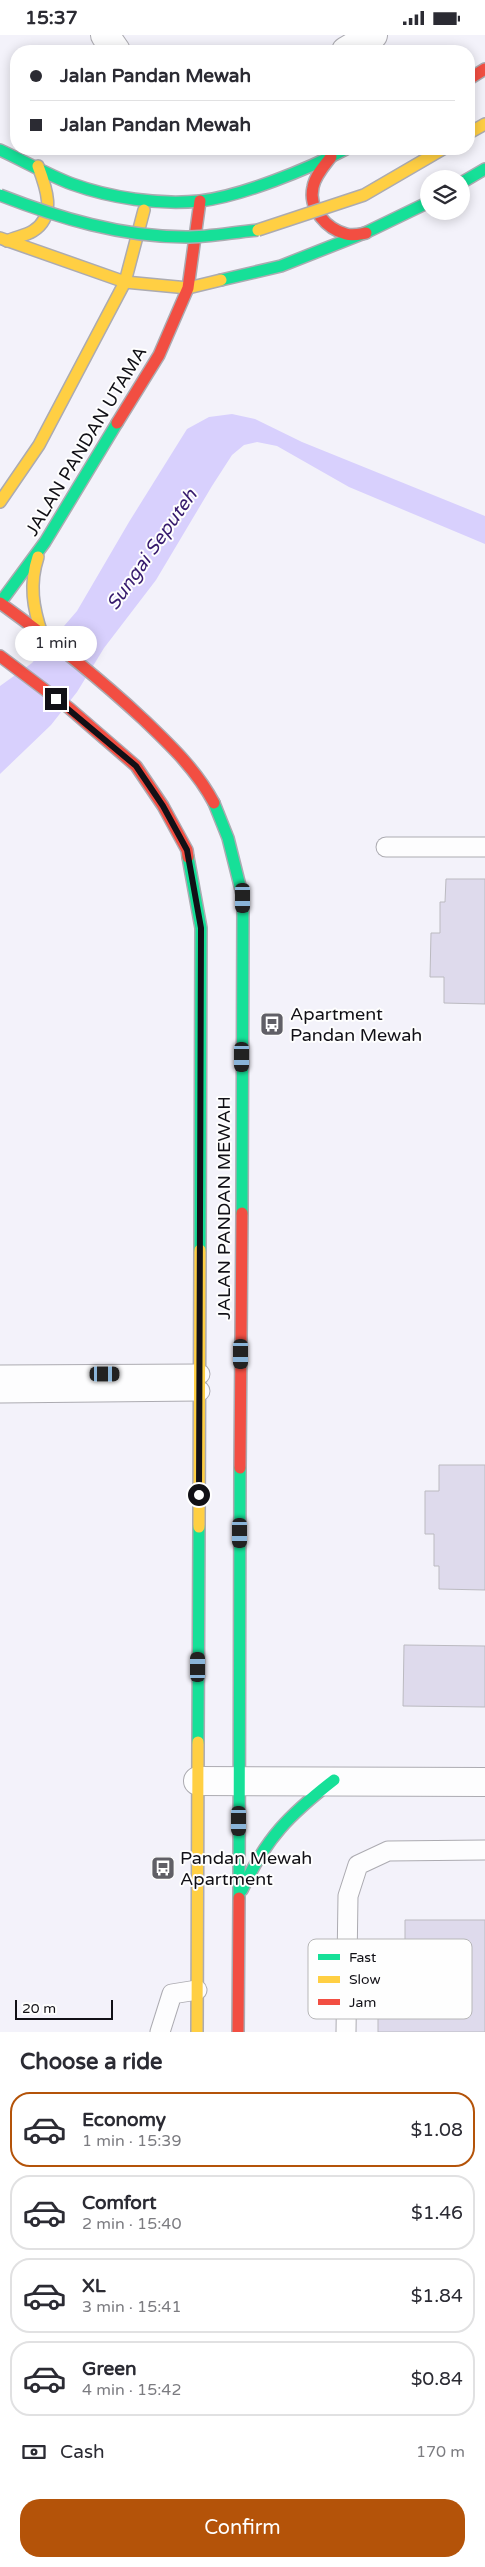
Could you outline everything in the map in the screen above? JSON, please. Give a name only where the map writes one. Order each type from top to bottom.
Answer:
[{"type":"main road","points":[[12,155],[72,184],[112,195],[147,201],[200,201],[252,188],[335,155]]},
{"type":"main road","points":[[0,195],[36,209],[116,231],[186,237],[266,229],[364,195],[433,155]]},
{"type":"main road","points":[[331,157],[317,176],[312,191],[314,209],[320,218],[347,235],[367,232]]},
{"type":"main road","points":[[3,239],[34,230],[45,219],[49,203],[47,188],[38,166]]},
{"type":"main road","points":[[470,178],[485,169]]},
{"type":"main road","points":[[0,502],[39,445],[125,282],[147,201]]},
{"type":"main road","name":"JALAN PANDAN UTAMA","points":[[0,603],[45,543],[159,355],[188,288],[200,201]]},
{"type":"main road","points":[[3,239],[125,282],[188,288],[281,266],[367,232],[420,206]]},
{"type":"main road","points":[[44,636],[33,608],[31,581],[33,570],[45,543]]},
{"type":"main road","name":"JALAN PANDAN MEWAH","points":[[0,603],[98,676],[179,753],[201,781],[234,855],[243,898],[238,2032]]},
{"type":"main road","name":"JALAN PANDAN MEWAH","points":[[0,656],[69,708],[136,766],[163,806],[187,850],[201,928],[197,2032]]},
{"type":"main road","points":[[0,673],[17,670]]},
{"type":"main road","points":[[238,1899],[254,1863],[268,1839],[285,1819],[334,1780]]},
{"type":"street","points":[[356,45],[373,35]]},
{"type":"street","points":[[198,1781],[485,1782]]},
{"type":"lane","points":[[386,847],[485,847]]},
{"type":"lane","points":[[0,1375],[200,1383]]},
{"type":"lane","points":[[0,1393],[200,1383]]},
{"type":"lane","points":[[347,1939],[348,1895],[358,1865],[388,1851],[485,1850]]},
{"type":"lane","points":[[160,2032],[172,1994],[197,1990]]},
{"type":"lane","points":[[346,2019],[346,2032]]},
{"type":"water","name":"Sungai Seputeh","points":[[232,414],[255,419],[302,442],[485,516],[485,544],[349,487],[277,446],[257,442],[244,445],[232,455],[156,580],[104,648],[77,692],[51,725],[0,774],[0,686],[32,663],[77,611],[129,522],[187,429],[209,417]]},
{"type":"building","points":[[446,879],[485,879],[485,1004],[444,1003],[444,977],[430,977],[431,933],[440,933],[440,902],[445,902]]},
{"type":"building","points":[[439,1465],[485,1465],[485,1590],[439,1589],[439,1566],[434,1566],[434,1534],[425,1534],[425,1491],[439,1491]]},
{"type":"building","points":[[404,1645],[485,1646],[485,1707],[403,1706]]},
{"type":"building","points":[[405,1920],[485,1920],[485,2032],[378,2032],[378,2019],[472,2019],[472,1939],[405,1939]]},
{"type":"traffic: fast","points":[[0,150],[10,155]]},
{"type":"traffic: fast","points":[[10,155],[72,184],[87,189],[119,197],[168,202],[200,201],[235,194],[294,173],[334,155]]},
{"type":"traffic: fast","points":[[470,178],[485,169]]},
{"type":"traffic: fast","points":[[0,195],[91,225],[138,234],[195,237],[258,230]]},
{"type":"traffic: fast","points":[[221,280],[281,266],[367,232],[420,206]]},
{"type":"traffic: fast","points":[[0,603],[45,542],[117,423]]},
{"type":"traffic: fast","points":[[214,803],[228,838],[243,898],[242,1213]]},
{"type":"traffic: fast","points":[[188,857],[201,928],[200,1250]]},
{"type":"traffic: fast","points":[[239,1898],[240,1468]]},
{"type":"traffic: fast","points":[[198,1742],[199,1527]]},
{"type":"traffic: fast","points":[[242,1890],[260,1856],[280,1829],[291,1816],[334,1780]]},
{"type":"traffic: slow","points":[[475,130],[485,124]]},
{"type":"traffic: slow","points":[[258,230],[364,195],[433,155]]},
{"type":"traffic: slow","points":[[7,241],[33,231],[45,217],[48,201],[38,166]]},
{"type":"traffic: slow","points":[[0,502],[39,445],[125,282],[144,210]]},
{"type":"traffic: slow","points":[[0,238],[125,282],[188,288],[221,280]]},
{"type":"traffic: slow","points":[[38,557],[35,567],[33,596],[42,634]]},
{"type":"traffic: slow","points":[[199,1527],[200,1250]]},
{"type":"traffic: slow","points":[[197,2032],[198,1742]]},
{"type":"traffic: jam","points":[[475,75],[485,69]]},
{"type":"traffic: jam","points":[[331,157],[320,171],[314,183],[312,195],[316,210],[332,228],[351,235],[366,233]]},
{"type":"traffic: jam","points":[[117,423],[159,355],[188,288],[200,201]]},
{"type":"traffic: jam","points":[[0,603],[109,688],[143,719],[191,768],[214,803]]},
{"type":"traffic: jam","points":[[0,656],[69,708],[136,766],[163,806],[187,850],[188,857]]},
{"type":"traffic: jam","points":[[240,1468],[242,1213]]},
{"type":"traffic: jam","points":[[238,2032],[239,1898]]},
{"type":"place","name":"Apartment Pandan Mewah","points":[[272,1024]]},
{"type":"place","name":"Pandan Mewah Apartment","points":[[163,1868]]},
{"type":"route","points":[[56,699],[136,766],[163,806],[187,850],[201,928],[199,1495]]}]
